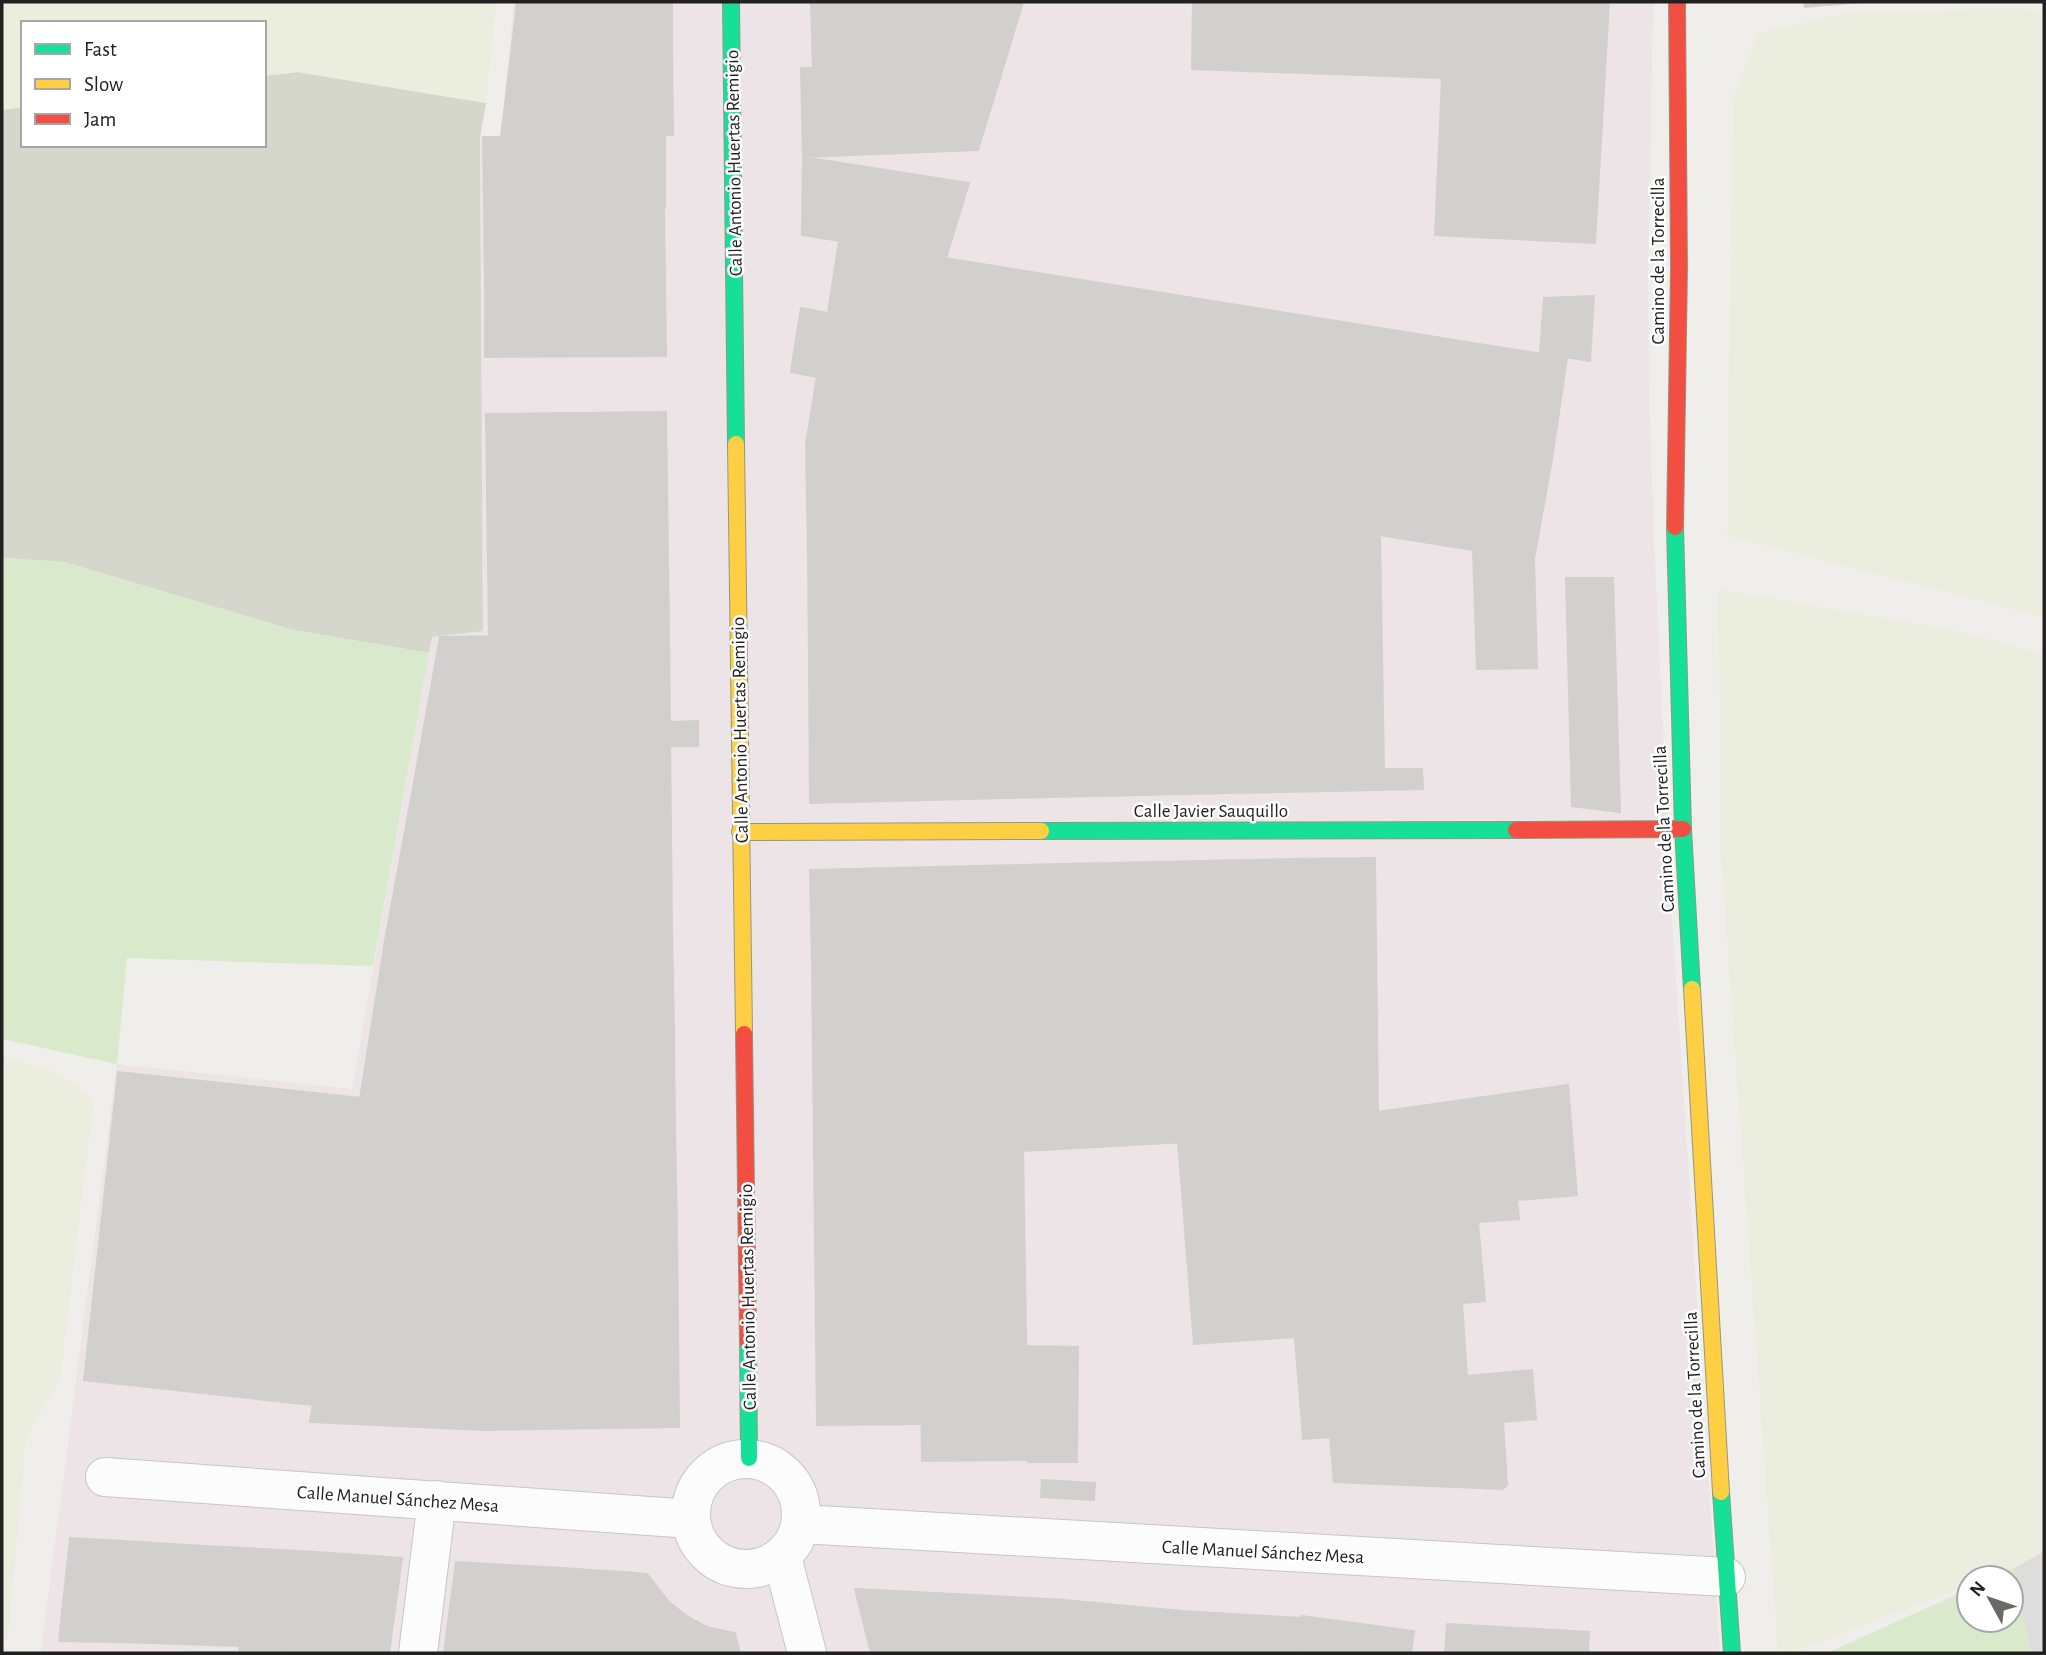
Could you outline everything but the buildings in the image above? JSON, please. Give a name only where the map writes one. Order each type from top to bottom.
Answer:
[{"type":"street","name":"Calle Antonio Huertas Remigio","points":[[731,2],[749,1458]]},
{"type":"street","name":"Camino de la Torrecilla","points":[[1676,2],[1679,268],[1674,560],[1683,829],[1732,1653]]},
{"type":"street","name":"Calle Javier Sauquillo","points":[[740,832],[1683,829]]},
{"type":"street","points":[[749,1458],[766,1461],[781,1470],[794,1484],[801,1503],[801,1524],[795,1542],[782,1557],[759,1568],[738,1569],[722,1564],[708,1555],[695,1536],[691,1519],[693,1498],[708,1474],[721,1464],[749,1458]]},
{"type":"street","name":"Calle Manuel Sánchez Mesa","points":[[105,1477],[691,1519]]},
{"type":"street","points":[[418,1653],[437,1500]]},
{"type":"street","name":"Calle Manuel Sánchez Mesa","points":[[801,1524],[1726,1577]]},
{"type":"street","points":[[782,1557],[807,1653]]},
{"type":"shaded area","points":[[514,2],[1653,2],[1648,273],[1649,405],[1655,562],[1672,919],[1720,1653],[32,1653],[41,1652],[117,1064],[352,1089],[432,637],[483,630],[480,138],[501,138]]},
{"type":"shaded area","points":[[297,72],[486,103],[480,138],[483,631],[432,637],[429,653],[293,630],[64,562],[2,558],[2,110],[21,107],[21,147],[266,147],[266,76]]},
{"type":"shaded area","points":[[2044,1551],[2044,1653],[2030,1653],[2025,1626],[2025,1564],[2021,1564]]},
{"type":"green space","points":[[2,2],[496,2],[486,103],[297,72],[266,76],[266,21],[21,21],[21,107],[2,110]]},
{"type":"green space","points":[[2008,8],[2044,11],[2044,617],[1727,536],[1733,98],[1758,33],[1842,14]]},
{"type":"green space","points":[[2,558],[64,562],[293,630],[429,653],[373,966],[127,958],[117,1064],[2,1039]]},
{"type":"green space","points":[[1718,589],[1958,631],[2044,654],[2044,1551],[2021,1564],[1955,1564],[1955,1590],[1791,1653],[1778,1653],[1721,856]]},
{"type":"green space","points":[[2,1056],[58,1073],[94,1099],[60,1379],[26,1438],[8,1639],[2,1639]]},
{"type":"green space","points":[[1955,1595],[1955,1634],[2025,1634],[2025,1626],[2030,1653],[1827,1653]]},
{"type":"traffic: fast","points":[[731,2],[736,444]]},
{"type":"traffic: fast","points":[[1675,527],[1683,829],[1692,989]]},
{"type":"traffic: fast","points":[[1041,831],[1516,830]]},
{"type":"traffic: fast","points":[[748,1342],[749,1458]]},
{"type":"traffic: fast","points":[[1721,1492],[1732,1653]]},
{"type":"traffic: slow","points":[[736,444],[744,1034]]},
{"type":"traffic: slow","points":[[740,832],[1041,831]]},
{"type":"traffic: slow","points":[[1692,989],[1721,1492]]},
{"type":"traffic: jam","points":[[1675,527],[1679,268],[1677,2]]},
{"type":"traffic: jam","points":[[1516,830],[1683,829]]},
{"type":"traffic: jam","points":[[744,1034],[748,1342]]}]
